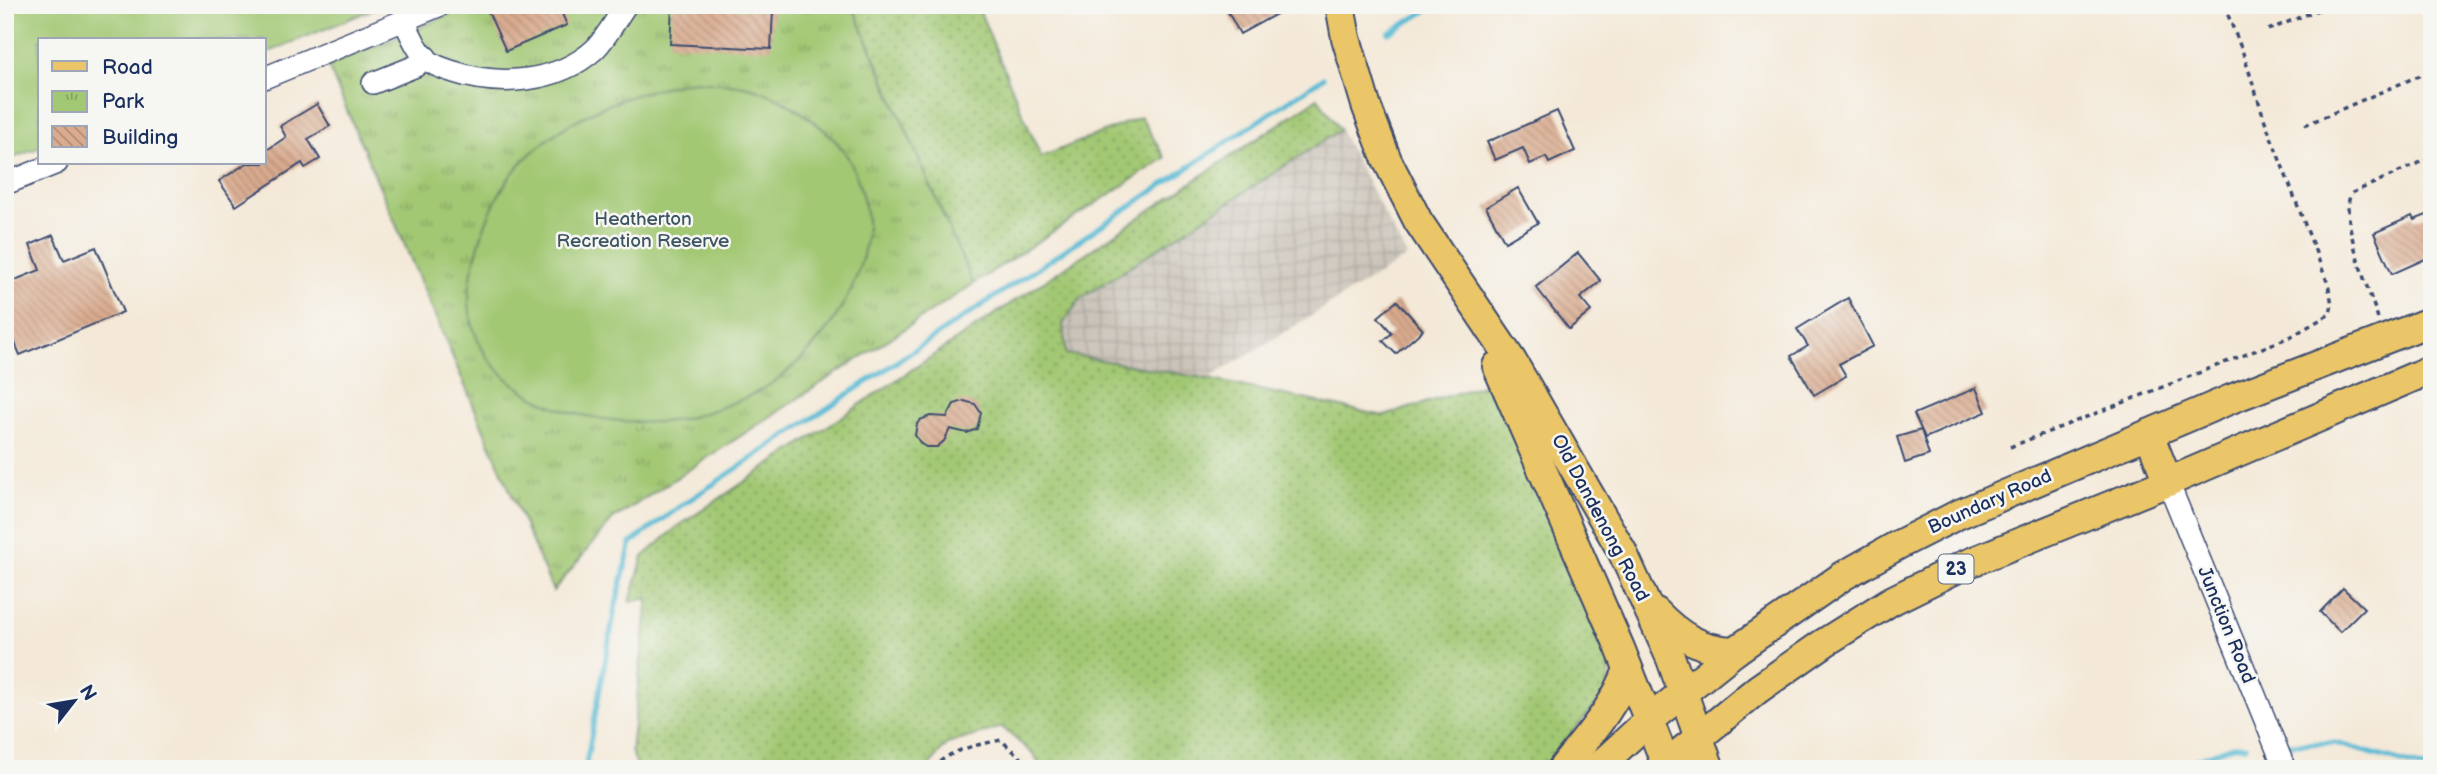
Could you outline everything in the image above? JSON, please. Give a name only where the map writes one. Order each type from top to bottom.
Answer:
[{"type":"main road","name":"Old Dandenong Road","points":[[1340,5],[1346,38],[1366,105],[1387,159],[1418,221],[1461,282],[1544,415],[1622,551],[1683,691],[1710,769]]},
{"type":"main road","name":"Old Dandenong Road","points":[[1461,282],[1628,669],[1665,767]]},
{"type":"main road","name":"Boundary Road","points":[[1596,769],[1649,720],[1735,650],[1843,576],[1898,545],[1957,515],[2231,399],[2432,321]]},
{"type":"main road","name":"23","points":[[1665,767],[1699,736],[1791,665],[1891,601],[1964,565],[2168,482],[2432,369]]},
{"type":"main road","points":[[2149,434],[2168,482]]},
{"type":"main road","points":[[1646,602],[1685,639],[1710,648],[1735,650]]},
{"type":"main road","points":[[1562,769],[1613,704],[1628,669]]},
{"type":"street","points":[[266,77],[441,5]]},
{"type":"street","points":[[404,20],[418,48],[426,57],[445,69],[487,81],[516,80],[569,66],[596,48],[626,5]]},
{"type":"street","points":[[373,83],[416,66],[426,57]]},
{"type":"street","points":[[5,184],[55,164]]},
{"type":"street","name":"Junction Road","points":[[2168,482],[2285,769]]},
{"type":"path","points":[[2010,447],[2290,337],[2330,314],[2332,304],[2328,284],[2266,124],[2224,5]]},
{"type":"path","points":[[2268,30],[2330,5]]},
{"type":"path","points":[[2305,125],[2432,70]]},
{"type":"path","points":[[2384,340],[2355,251],[2348,217],[2348,198],[2352,193],[2432,157]]},
{"type":"path","points":[[933,769],[948,756],[968,747],[1001,740],[1022,759],[1026,769]]},
{"type":"shaded area","points":[[1340,130],[1407,257],[1208,379],[1066,355],[1063,324],[1079,299]]},
{"type":"green space","points":[[5,5],[383,5],[266,53],[266,38],[38,38],[38,148],[5,161]]},
{"type":"green space","name":"Heatherton Recreation Reserve","points":[[472,5],[852,5],[973,284],[612,520],[553,591],[328,66]]},
{"type":"green space","points":[[852,5],[977,5],[1041,157],[1141,117],[1165,158],[973,284]]},
{"type":"green space","points":[[695,81],[743,86],[769,94],[816,123],[843,150],[857,178],[867,223],[863,254],[848,296],[808,352],[775,381],[736,402],[705,413],[672,421],[603,419],[556,407],[534,397],[497,369],[483,350],[474,329],[469,304],[470,280],[483,230],[497,198],[524,160],[542,144],[582,117],[625,98]]},
{"type":"green space","points":[[1318,98],[1340,130],[1080,299],[1063,324],[1066,354],[1208,379],[1384,416],[1492,382],[1612,660],[1607,691],[1542,769],[1041,769],[1035,756],[1002,727],[947,744],[926,769],[639,769],[631,751],[648,598],[630,602],[643,557],[677,527]]},
{"type":"building","points":[[485,5],[558,5],[567,25],[506,51]]},
{"type":"building","points":[[1224,5],[1293,5],[1240,34]]},
{"type":"building","points":[[672,6],[773,11],[771,49],[670,44]]},
{"type":"building","points":[[317,104],[330,126],[308,139],[320,159],[305,168],[302,163],[236,206],[219,181],[245,164],[266,164],[266,151],[286,137],[280,126]]},
{"type":"building","points":[[1557,111],[1575,151],[1549,163],[1546,157],[1530,164],[1523,148],[1495,160],[1487,142]]},
{"type":"building","points":[[1518,188],[1538,223],[1505,242],[1486,207]]},
{"type":"building","points":[[2432,213],[2432,256],[2392,274],[2374,233],[2412,216],[2414,220]]},
{"type":"building","points":[[53,235],[64,260],[96,247],[123,312],[20,355],[5,319],[5,284],[40,270],[30,245]]},
{"type":"building","points":[[1578,253],[1601,281],[1580,298],[1591,311],[1569,329],[1536,287]]},
{"type":"building","points":[[1848,298],[1873,346],[1839,364],[1846,376],[1814,395],[1791,356],[1808,346],[1797,329]]},
{"type":"building","points":[[1397,301],[1423,330],[1396,354],[1383,341],[1392,333],[1378,317]]},
{"type":"building","points":[[1976,388],[1986,412],[1925,438],[1914,414]]},
{"type":"building","points":[[964,401],[975,404],[981,413],[977,429],[967,433],[950,429],[944,441],[937,447],[921,444],[915,435],[920,420],[930,416],[947,417],[954,404]]},
{"type":"building","points":[[1921,430],[1929,455],[1905,463],[1897,437]]},
{"type":"building","points":[[2343,588],[2364,608],[2340,632],[2320,612]]},
{"type":"waterway","points":[[1389,33],[1436,5]]},
{"type":"waterway","points":[[585,769],[615,609],[631,543],[682,505],[1323,78]]},
{"type":"waterway","points":[[2287,744],[2335,743],[2427,769]]},
{"type":"waterway","points":[[2171,769],[2232,746],[2246,746]]}]
